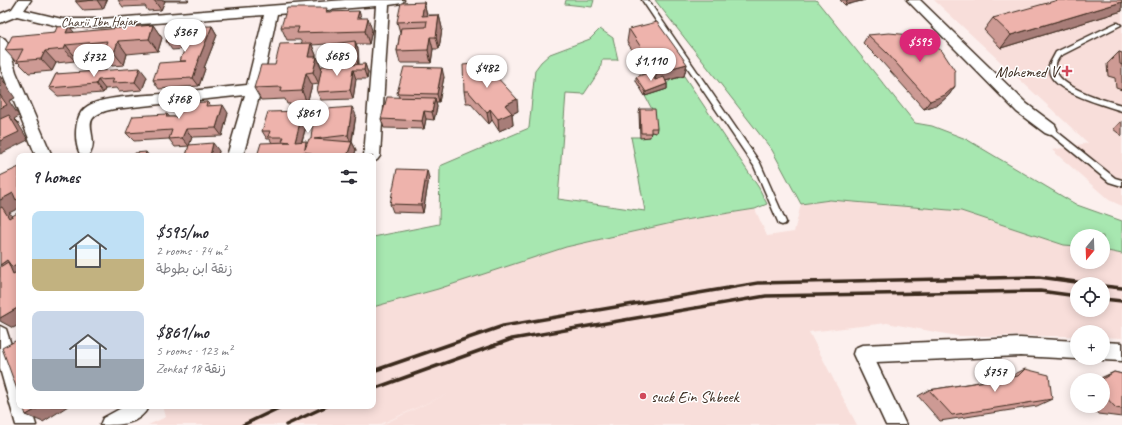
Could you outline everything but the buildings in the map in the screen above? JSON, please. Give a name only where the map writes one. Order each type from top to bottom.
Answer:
[{"type":"street","points":[[0,19],[16,12],[25,0]]},
{"type":"street","name":"Charii Ibn Hajar","points":[[16,12],[62,23],[80,23],[132,21],[271,10],[340,2],[398,0]]},
{"type":"street","points":[[913,0],[1022,108],[1050,130]]},
{"type":"street","points":[[372,153],[383,1]]},
{"type":"street","points":[[236,153],[254,89],[271,10]]},
{"type":"street","points":[[0,42],[9,72],[43,153]]},
{"type":"street","points":[[85,150],[84,120],[89,112],[100,106],[254,89]]},
{"type":"street","points":[[0,335],[16,394]]},
{"type":"street","points":[[896,425],[862,354],[1020,347],[1070,350]]},
{"type":"street","points":[[1110,351],[1122,352]]},
{"type":"street","points":[[20,409],[26,425]]},
{"type":"street","points":[[110,425],[130,416],[136,409]]},
{"type":"lane","points":[[645,0],[757,165],[782,222]]},
{"type":"lane","points":[[1118,25],[1058,54],[1053,59],[1052,66],[1054,73],[1068,88],[1079,94],[1122,108]]},
{"type":"lane","points":[[1050,130],[1112,180],[1122,183]]},
{"type":"shaded area","name":"Mohemed V","points":[[934,0],[1122,0],[1122,206],[1109,200],[1052,150],[1088,143]]},
{"type":"shaded area","points":[[830,200],[961,211],[1064,245],[1070,245],[1070,269],[1110,269],[1110,251],[1122,254],[1122,338],[1110,337],[1110,325],[1070,325],[1070,336],[957,336],[887,323],[809,332],[857,425],[381,425],[447,394],[379,425],[148,425],[166,417],[164,409],[376,409],[376,306],[438,289],[566,247],[685,220],[755,209],[767,236],[794,232],[801,204]]},
{"type":"green space","points":[[566,0],[594,0],[592,7],[565,4]]},
{"type":"green space","points":[[655,0],[816,0],[915,123],[932,126],[966,139],[1077,205],[1122,221],[1122,254],[1110,251],[1110,229],[1070,229],[1070,245],[1064,245],[961,211],[830,200],[801,204],[772,150]]},
{"type":"green space","points":[[600,29],[613,38],[618,60],[602,60],[600,70],[584,94],[566,93],[558,199],[645,211],[631,137],[650,137],[654,113],[645,96],[666,89],[665,85],[672,79],[684,76],[759,188],[767,204],[755,209],[685,220],[566,247],[438,289],[376,306],[376,236],[439,224],[440,166],[529,128],[535,70],[550,54],[590,39]]},
{"type":"railway","points":[[376,370],[503,326],[758,283],[1039,277],[1070,281]]},
{"type":"railway","points":[[1110,287],[1122,288]]},
{"type":"railway","points":[[376,388],[512,339],[766,296],[1040,291],[1070,295]]},
{"type":"railway","points":[[1110,300],[1122,301]]},
{"type":"railway","points":[[243,425],[277,409]]},
{"type":"railway","points":[[286,425],[321,409]]},
{"type":"place","name":"Mohemed V","points":[[1067,71]]},
{"type":"place","name":"suck Ein Shbeek","points":[[643,396]]}]
